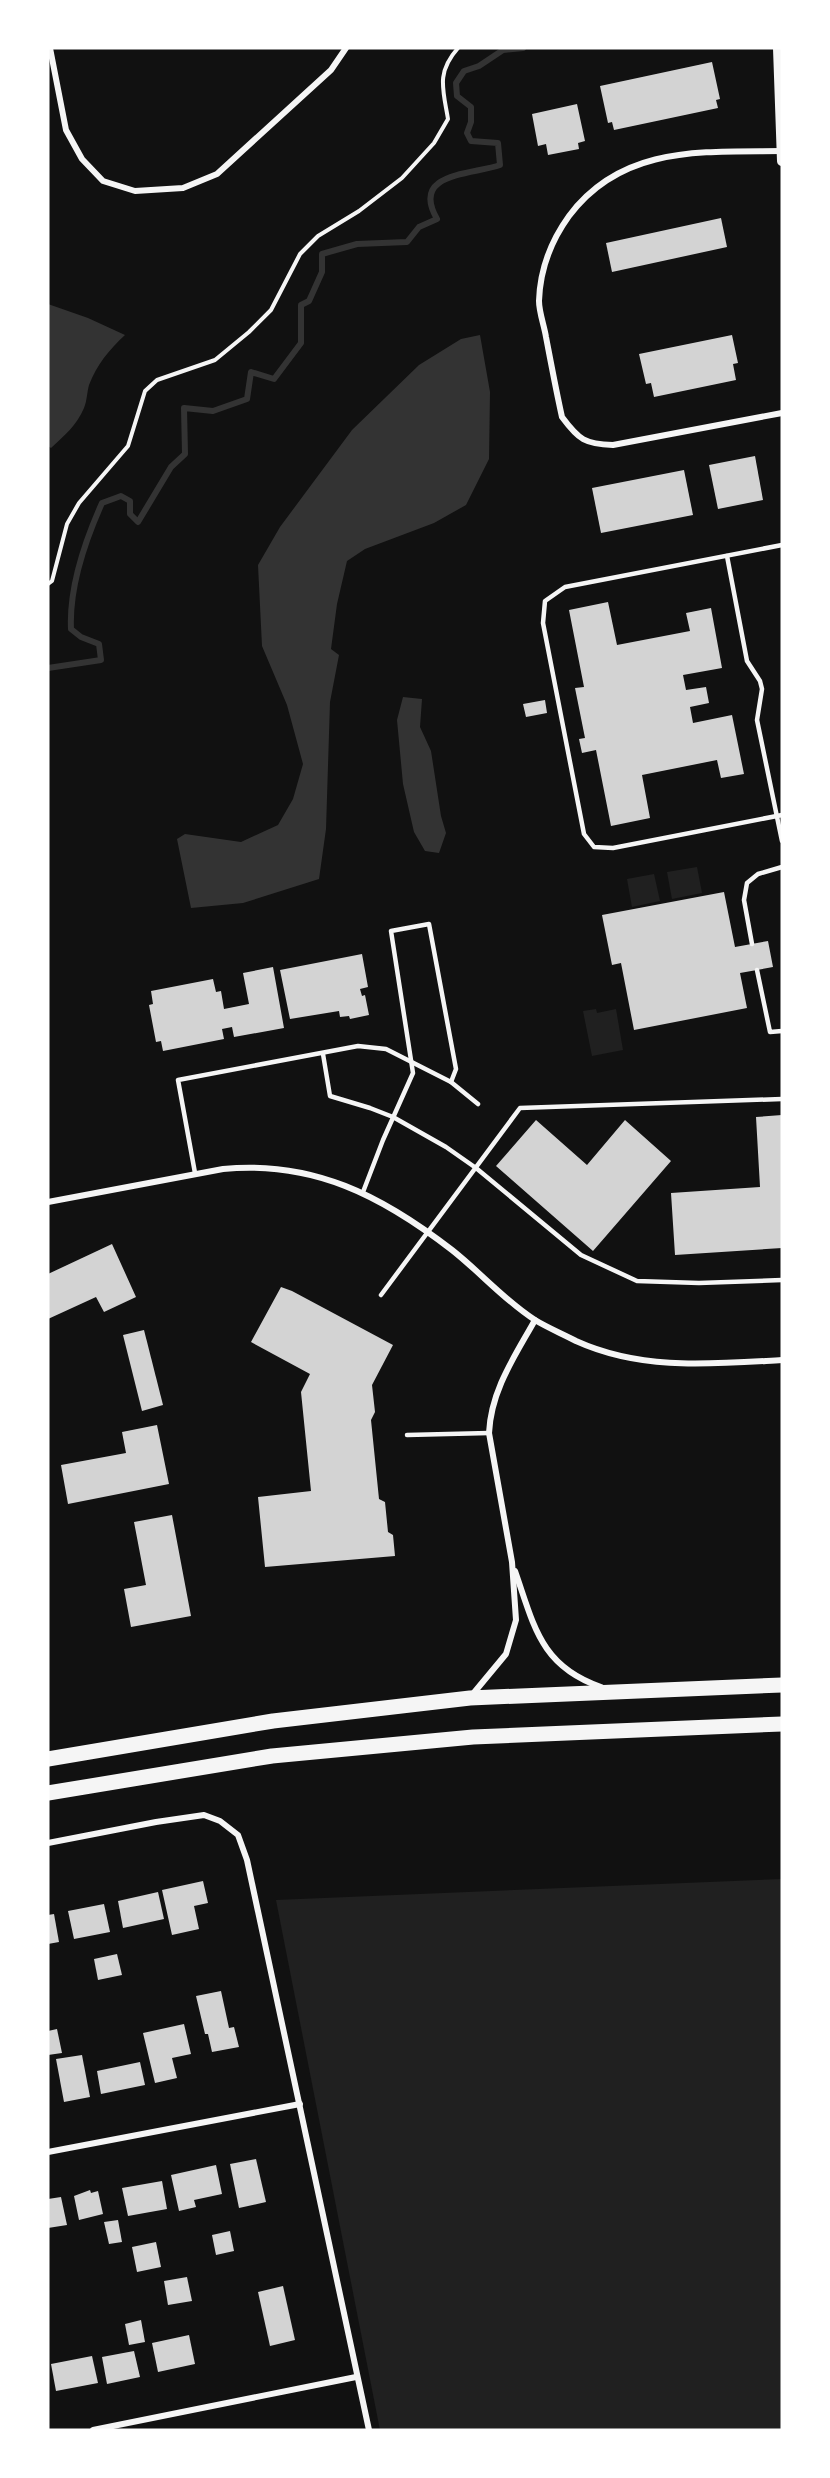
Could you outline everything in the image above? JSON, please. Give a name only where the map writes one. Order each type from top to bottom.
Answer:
[{"type":"main road","points":[[48,1759],[273,1721],[470,1698],[782,1685]]},
{"type":"main road","points":[[48,1793],[272,1756],[473,1737],[782,1724]]},
{"type":"street","points":[[50,48],[66,130],[82,159],[103,181],[135,191],[183,188],[216,174],[331,70],[346,48]]},
{"type":"street","points":[[778,48],[782,161]]},
{"type":"street","points":[[782,151],[692,152],[652,159],[604,180],[580,200],[555,235],[544,267],[539,302],[562,417],[573,432],[590,444],[613,445],[782,413]]},
{"type":"street","points":[[48,1202],[195,1173],[250,1166],[299,1172],[363,1192],[451,1250],[535,1320],[579,1342],[633,1358],[689,1365],[782,1360]]},
{"type":"street","points":[[470,1698],[506,1654],[516,1620],[512,1562],[489,1433],[489,1416],[503,1376],[535,1320]]},
{"type":"street","points":[[512,1562],[539,1638],[556,1661],[593,1684],[615,1692]]},
{"type":"street","points":[[48,1843],[204,1815],[220,1821],[238,1835],[247,1860],[369,2430]]},
{"type":"street","points":[[48,2152],[300,2104]]},
{"type":"street","points":[[93,2430],[356,2377]]},
{"type":"lane","points":[[782,545],[565,587],[545,601],[543,623],[584,834],[594,847],[613,848],[782,815]]},
{"type":"lane","points":[[727,556],[747,661],[760,681],[762,689],[757,720],[782,841]]},
{"type":"lane","points":[[752,944],[744,900],[747,883],[759,874],[782,867]]},
{"type":"lane","points":[[363,1192],[413,1073],[391,931],[429,924],[456,1069],[451,1082]]},
{"type":"lane","points":[[757,970],[770,1032],[782,1031]]},
{"type":"lane","points":[[195,1173],[178,1080],[358,1046],[386,1049],[451,1082],[478,1104]]},
{"type":"lane","points":[[322,1053],[330,1096],[393,1117],[446,1147],[476,1168],[580,1255],[637,1281],[699,1283],[782,1280]]},
{"type":"lane","points":[[381,1295],[520,1108],[782,1099]]},
{"type":"lane","points":[[407,1435],[489,1433]]},
{"type":"path","points":[[48,584],[52,580],[67,524],[79,503],[129,446],[145,391],[157,380],[215,360],[249,332],[271,310],[300,254],[318,236],[359,211],[402,178],[434,143],[448,120],[442,85],[446,62],[458,48]]},
{"type":"shaded area","points":[[48,304],[88,318],[125,335],[96,370],[78,420],[51,448],[48,446]]},
{"type":"shaded area","points":[[480,335],[490,392],[489,459],[466,505],[434,523],[365,549],[347,561],[337,604],[331,649],[339,655],[330,702],[326,829],[319,879],[243,903],[191,908],[177,839],[185,834],[241,842],[278,825],[293,799],[303,764],[287,705],[262,646],[258,565],[280,527],[352,430],[419,365],[461,339]]},
{"type":"shaded area","points":[[403,697],[422,699],[420,727],[431,751],[441,816],[446,833],[439,853],[425,851],[414,832],[403,784],[397,720]]},
{"type":"shaded area","points":[[697,867],[702,893],[672,899],[667,872]]},
{"type":"shaded area","points":[[654,874],[660,901],[632,907],[627,879]]},
{"type":"shaded area","points":[[596,1009],[597,1013],[616,1009],[623,1050],[592,1056],[583,1011]]},
{"type":"shaded area","points":[[782,1879],[782,2430],[380,2430],[276,1900]]},
{"type":"building","points":[[712,62],[720,99],[716,100],[718,108],[614,130],[612,122],[608,123],[600,86]]},
{"type":"building","points":[[577,104],[585,141],[578,143],[579,149],[548,155],[546,144],[538,146],[532,114]]},
{"type":"building","points":[[721,218],[727,247],[612,272],[606,243]]},
{"type":"building","points":[[732,335],[738,363],[733,364],[736,380],[654,397],[651,383],[646,384],[639,354]]},
{"type":"building","points":[[755,456],[763,500],[718,509],[709,465]]},
{"type":"building","points":[[684,470],[693,515],[601,533],[592,488]]},
{"type":"building","points":[[608,602],[617,645],[690,631],[686,613],[711,608],[722,668],[683,675],[686,690],[706,687],[709,703],[690,707],[693,723],[732,715],[744,774],[721,778],[717,760],[642,775],[650,818],[611,826],[596,750],[582,753],[579,739],[585,738],[575,688],[584,687],[569,610]]},
{"type":"building","points":[[545,700],[547,713],[526,717],[523,704]]},
{"type":"building","points":[[724,892],[735,947],[768,941],[773,967],[740,973],[747,1008],[634,1030],[621,963],[612,965],[602,915]]},
{"type":"building","points":[[362,954],[368,987],[360,989],[362,996],[365,995],[369,1015],[350,1019],[349,1016],[340,1017],[339,1011],[290,1019],[280,970]]},
{"type":"building","points":[[273,967],[284,1028],[234,1037],[232,1027],[222,1029],[224,1039],[163,1051],[161,1041],[156,1042],[149,1005],[153,1004],[151,991],[213,979],[216,992],[221,991],[224,1009],[249,1004],[243,973]]},
{"type":"building","points":[[782,1115],[782,1248],[675,1255],[671,1193],[760,1187],[756,1117]]},
{"type":"building","points":[[536,1120],[587,1165],[625,1120],[671,1161],[593,1251],[496,1166]]},
{"type":"building","points":[[112,1244],[136,1297],[104,1312],[96,1297],[48,1319],[48,1274]]},
{"type":"building","points":[[281,1287],[393,1345],[372,1385],[375,1412],[371,1420],[379,1499],[385,1502],[388,1532],[393,1535],[395,1556],[265,1567],[258,1497],[311,1491],[301,1392],[310,1374],[251,1342]]},
{"type":"building","points":[[144,1330],[163,1405],[142,1411],[123,1335]]},
{"type":"building","points":[[157,1425],[169,1484],[68,1504],[61,1465],[126,1453],[122,1432]]},
{"type":"building","points":[[172,1515],[191,1616],[131,1627],[124,1589],[146,1585],[134,1522]]},
{"type":"building","points":[[203,1881],[208,1903],[194,1906],[199,1929],[172,1935],[162,1890]]},
{"type":"building","points":[[158,1892],[164,1919],[123,1928],[118,1901]]},
{"type":"building","points":[[104,1904],[110,1932],[74,1939],[68,1911]]},
{"type":"building","points":[[54,1914],[59,1942],[48,1944],[48,1915]]},
{"type":"building","points":[[117,1954],[122,1975],[98,1980],[94,1959]]},
{"type":"building","points":[[221,1991],[229,2028],[234,2027],[239,2047],[212,2052],[196,1996]]},
{"type":"building","points":[[184,2024],[191,2054],[172,2058],[177,2078],[155,2083],[143,2033]]},
{"type":"building","points":[[57,2029],[62,2053],[48,2055],[48,2031]]},
{"type":"building","points":[[82,2055],[90,2097],[64,2102],[56,2059]]},
{"type":"building","points":[[140,2062],[145,2085],[101,2094],[97,2071]]},
{"type":"building","points":[[256,2159],[266,2202],[239,2208],[230,2164]]},
{"type":"building","points":[[216,2165],[222,2194],[194,2200],[196,2207],[179,2211],[171,2175]]},
{"type":"building","points":[[162,2181],[167,2209],[128,2216],[122,2188]]},
{"type":"building","points":[[90,2190],[91,2193],[98,2191],[103,2214],[79,2220],[74,2196]]},
{"type":"building","points":[[61,2197],[67,2225],[48,2228],[48,2199]]},
{"type":"building","points":[[118,2220],[122,2242],[109,2244],[104,2222]]},
{"type":"building","points":[[230,2231],[234,2251],[216,2255],[212,2235]]},
{"type":"building","points":[[156,2242],[161,2267],[137,2272],[132,2247]]},
{"type":"building","points":[[187,2277],[192,2301],[168,2305],[164,2281]]},
{"type":"building","points":[[283,2286],[295,2340],[270,2346],[258,2292]]},
{"type":"building","points":[[141,2320],[145,2342],[129,2345],[125,2324]]},
{"type":"building","points":[[189,2335],[195,2364],[158,2372],[152,2343]]},
{"type":"building","points":[[134,2351],[140,2377],[107,2384],[102,2357]]},
{"type":"building","points":[[92,2356],[98,2383],[56,2391],[51,2364]]},
{"type":"waterway","points":[[48,668],[101,660],[99,644],[81,637],[71,629],[71,613],[79,564],[102,503],[121,496],[130,501],[130,514],[138,522],[171,467],[185,454],[184,408],[213,411],[247,399],[251,372],[274,379],[301,343],[301,305],[309,301],[322,272],[322,254],[357,244],[407,242],[419,227],[437,219],[431,204],[432,192],[438,184],[461,174],[500,165],[498,143],[471,141],[467,133],[471,122],[471,107],[457,96],[456,83],[464,71],[479,66],[503,50],[523,48]]}]
